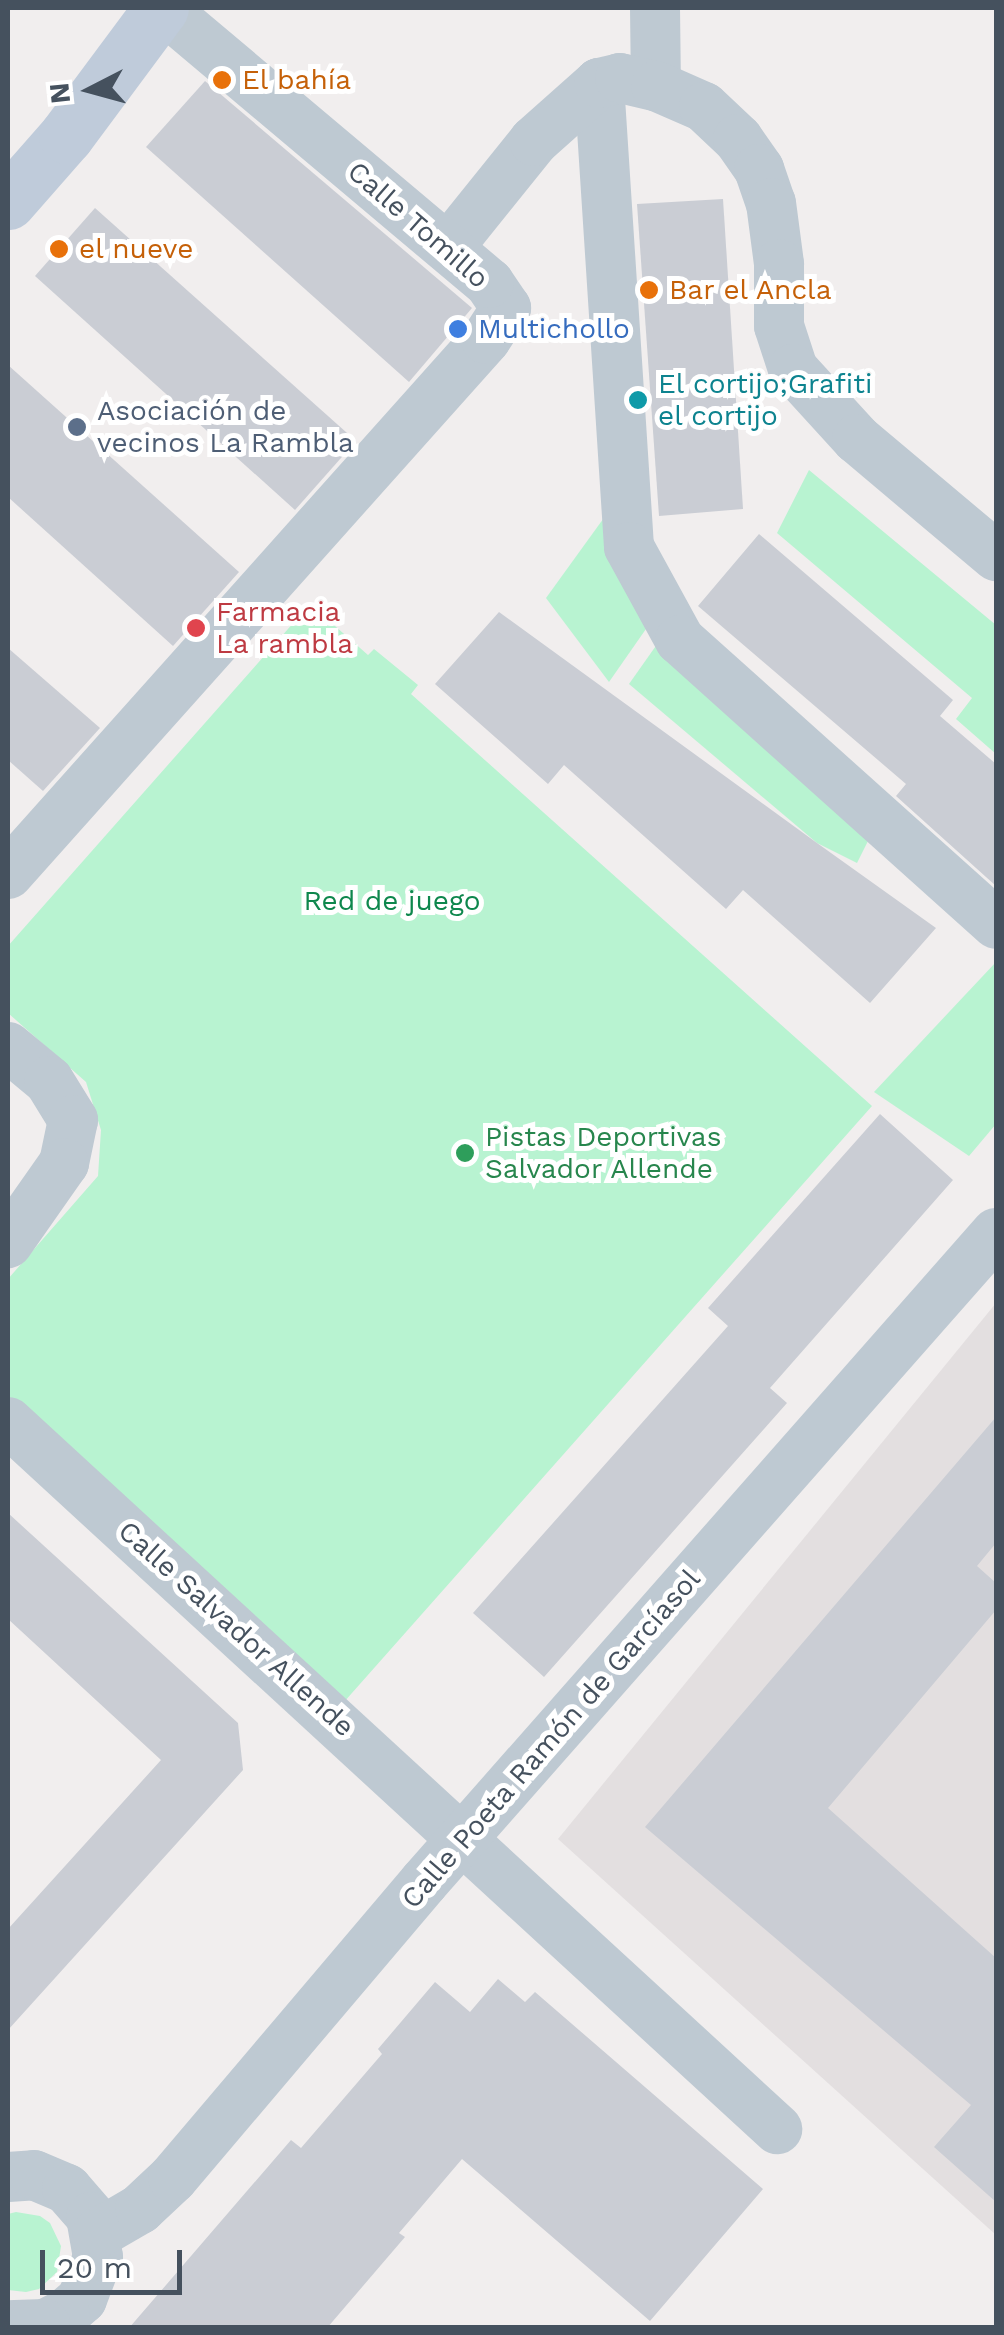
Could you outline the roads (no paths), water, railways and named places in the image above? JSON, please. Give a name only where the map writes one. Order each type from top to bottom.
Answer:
[{"type":"street","points":[[8,202],[66,136],[162,8]]},
{"type":"street","name":"Calle Tomillo","points":[[8,874],[486,340],[506,308],[490,284],[162,8]]},
{"type":"street","points":[[655,8],[656,86]]},
{"type":"street","points":[[448,248],[534,140],[599,84],[620,78],[656,86],[704,107],[738,139],[759,169],[771,204],[779,264],[779,326],[794,369],[857,438],[996,556]]},
{"type":"street","points":[[599,84],[629,547],[680,640],[996,924]]},
{"type":"street","points":[[8,1047],[49,1081],[72,1120],[64,1164],[8,1243]]},
{"type":"street","name":"Calle Poeta Ramón de Garcíasol","points":[[96,2234],[140,2209],[173,2178],[464,1837],[996,1232]]},
{"type":"street","name":"Calle Salvador Allende","points":[[8,1422],[777,2128]]},
{"type":"street","points":[[10,2161],[67,2189],[91,2216],[96,2234],[93,2279],[74,2306],[32,2325]]},
{"type":"place","name":"El bahía","points":[[222,80]]},
{"type":"place","name":"el nueve","points":[[59,249]]},
{"type":"place","name":"Bar el Ancla","points":[[649,290]]},
{"type":"place","name":"Multichollo","points":[[458,329]]},
{"type":"place","name":"El cortijo;Grafiti el cortijo","points":[[638,400]]},
{"type":"place","name":"Asociación de vecinos La Rambla","points":[[77,427]]},
{"type":"place","name":"Farmacia La rambla","points":[[196,628]]},
{"type":"place","name":"Pistas Deportivas Salvador Allende","points":[[465,1153]]},
{"type":"park label","name":"Red de juego","points":[[392,901]]}]
